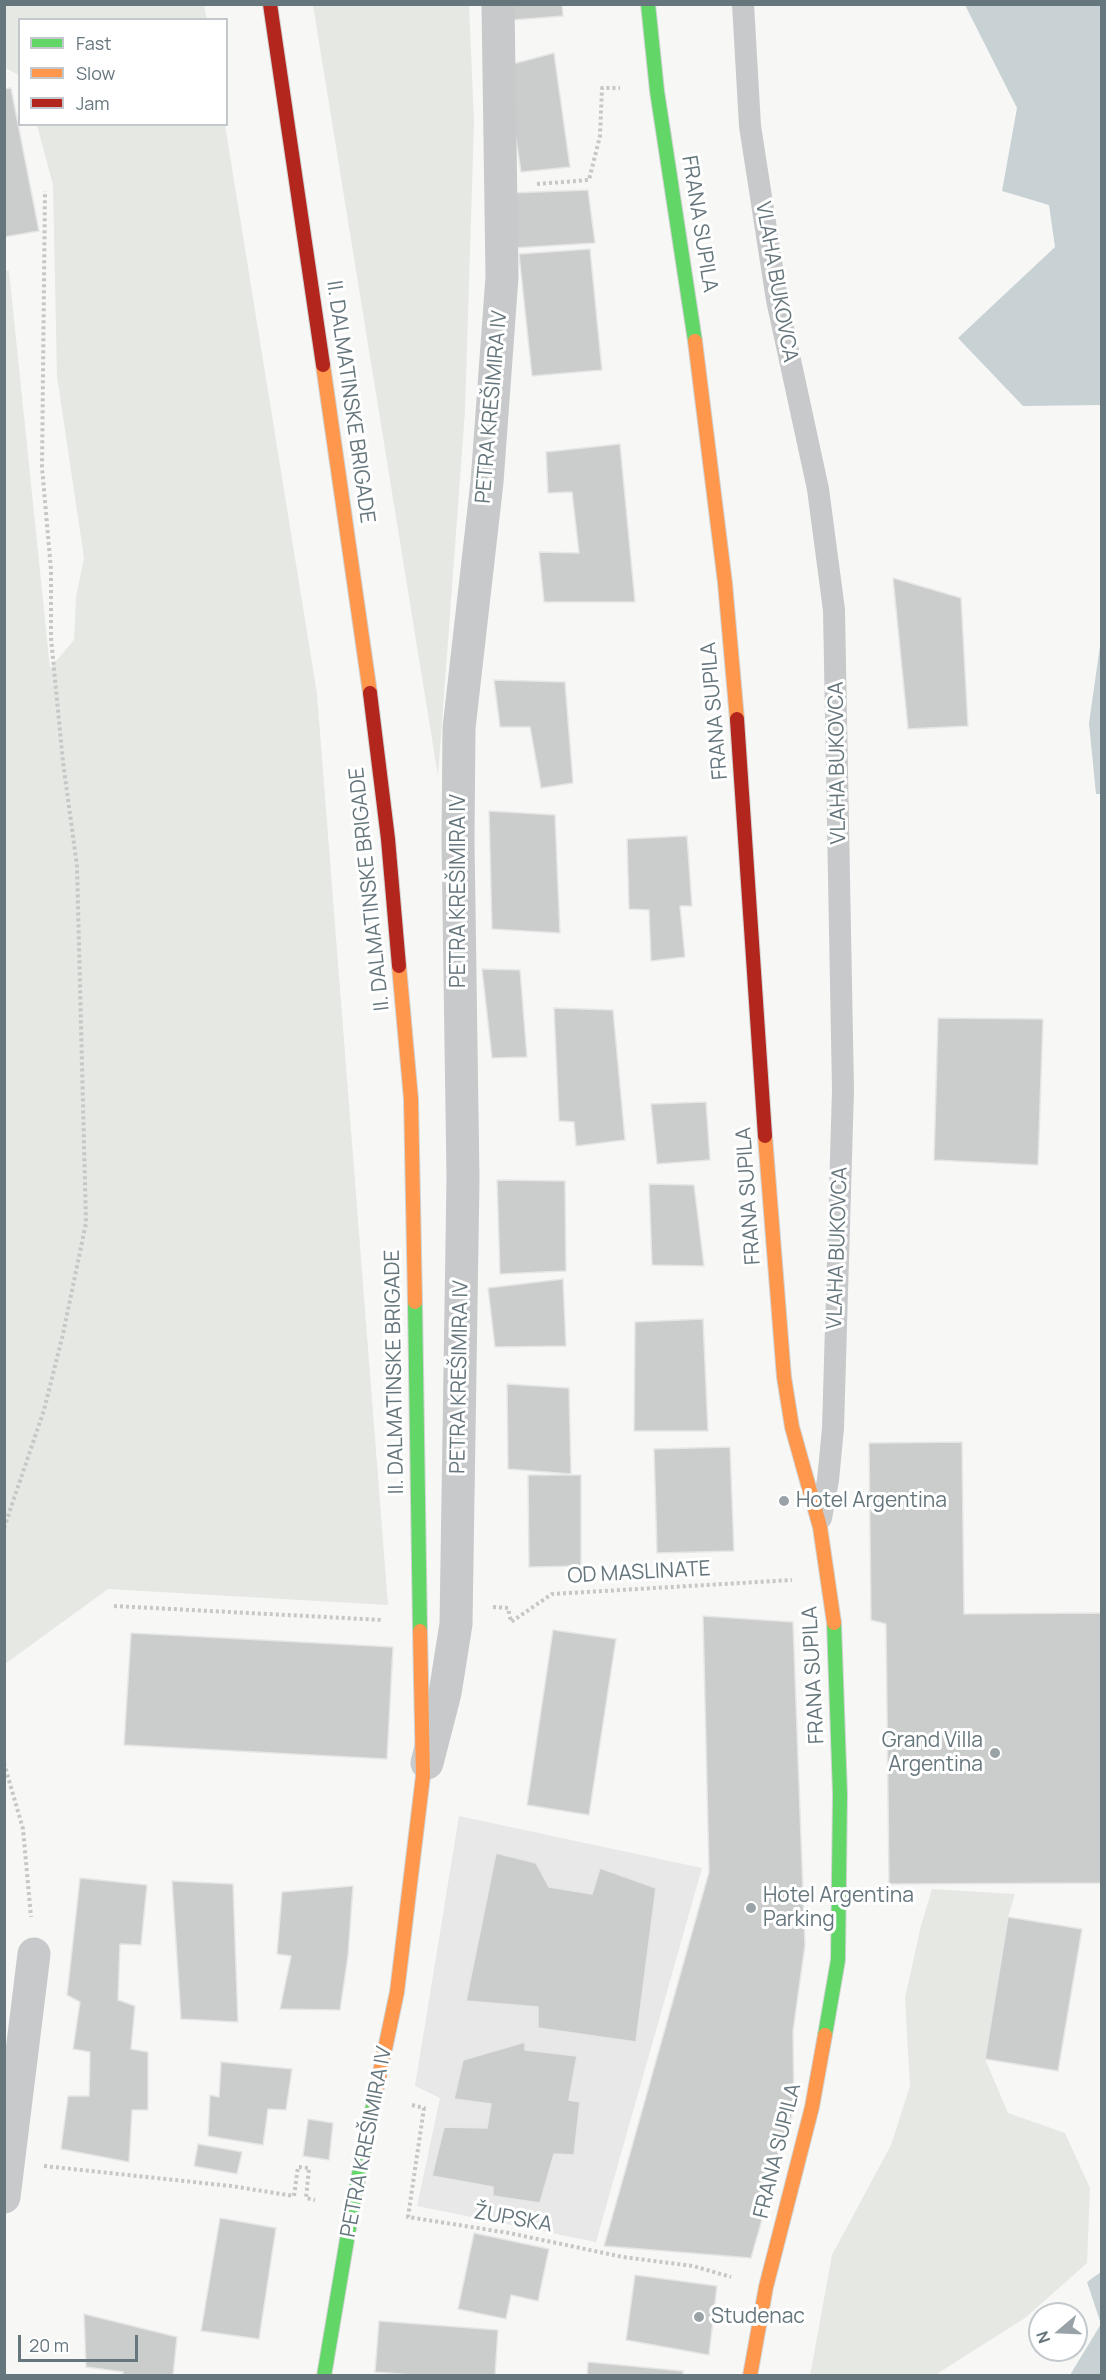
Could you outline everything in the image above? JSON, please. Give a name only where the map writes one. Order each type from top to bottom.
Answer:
[{"type":"street","name":"II. DALMATINSKE BRIGADE","points":[[270,4],[368,673],[388,839],[411,1099],[423,1776]]},
{"type":"street","name":"PETRA KREŠIMIRA IV","points":[[324,2376],[353,2204],[397,1992],[423,1776],[445,1693],[456,1624],[463,1179],[458,840],[459,728],[487,482],[502,277],[498,4]]},
{"type":"street","name":"FRANA SUPILA","points":[[648,4],[657,91],[692,313],[725,582],[743,787],[767,1166],[784,1377],[794,1437],[820,1527],[835,1633],[840,1794],[838,1960],[812,2107],[766,2287],[750,2376]]},
{"type":"street","points":[[4,2197],[34,1954]]},
{"type":"lane","name":"VLAHA BUKOVCA","points":[[742,4],[750,126],[775,289],[818,489],[834,610],[843,1090],[833,1428],[828,1480],[820,1527]]},
{"type":"path","points":[[530,185],[589,180],[600,136],[602,88],[626,88]]},
{"type":"path","points":[[4,1528],[44,1410],[63,1334],[86,1223],[77,866],[63,762],[51,638],[51,570],[42,467],[45,191]]},
{"type":"path","name":"OD MASLINATE","points":[[456,1624],[479,1628],[480,1606],[508,1608],[511,1622],[552,1594],[829,1579]]},
{"type":"path","points":[[114,1606],[420,1621]]},
{"type":"path","points":[[4,1763],[24,1828],[34,1954]]},
{"type":"path","name":"ŽUPSKA","points":[[377,2097],[424,2108],[408,2217],[509,2233],[624,2257],[693,2266],[766,2287]]},
{"type":"path","points":[[45,2156],[44,2166],[231,2186],[294,2196],[298,2167],[309,2168],[306,2198],[315,2200],[317,2189]]},
{"type":"shaded area","points":[[4,5],[204,5],[207,18],[18,18],[18,74],[5,68]]},
{"type":"shaded area","points":[[313,5],[469,5],[474,122],[465,411],[438,776]]},
{"type":"shaded area","points":[[965,5],[1101,5],[1101,405],[1023,406],[958,338],[1055,247],[1049,205],[1002,191],[1017,108]]},
{"type":"shaded area","points":[[37,126],[225,126],[317,694],[388,1605],[108,1589],[5,1664],[5,270],[9,271],[50,668],[74,640],[76,597],[84,558],[57,376],[53,185]]},
{"type":"shaded area","points":[[1101,639],[1102,794],[1096,794],[1089,723]]},
{"type":"shaded area","points":[[459,1816],[702,1868],[596,2242],[417,2206],[440,2098],[415,2086]]},
{"type":"shaded area","points":[[932,1889],[1015,1894],[1008,1917],[985,2059],[1008,2113],[1065,2133],[1090,2188],[1087,2263],[1043,2302],[1028,2302],[1028,2315],[1025,2318],[935,2375],[810,2376],[832,2255],[891,2145],[910,2086],[905,1998]]},
{"type":"shaded area","points":[[1101,2272],[1101,2324],[1087,2282]]},
{"type":"shaded area","points":[[1101,2324],[1101,2375],[1070,2375],[1078,2362],[1088,2362],[1088,2345]]},
{"type":"building","points":[[512,4],[562,4],[563,16],[513,20]]},
{"type":"building","points":[[554,53],[570,167],[521,172],[505,66]]},
{"type":"building","points":[[11,88],[39,231],[4,237],[4,89]]},
{"type":"building","points":[[588,190],[595,243],[513,248],[508,193]]},
{"type":"building","points":[[590,249],[602,370],[532,376],[519,254]]},
{"type":"building","points":[[620,444],[635,602],[544,602],[539,552],[579,553],[572,492],[548,493],[546,452]]},
{"type":"building","points":[[893,578],[961,598],[968,726],[908,729]]},
{"type":"building","points":[[494,680],[565,682],[573,783],[541,788],[530,727],[500,727]]},
{"type":"building","points":[[489,811],[555,815],[560,933],[492,929]]},
{"type":"building","points":[[687,836],[692,906],[680,906],[685,957],[651,961],[649,910],[629,909],[627,839]]},
{"type":"building","points":[[482,969],[520,970],[527,1057],[492,1058]]},
{"type":"building","points":[[554,1008],[613,1010],[625,1140],[576,1146],[574,1122],[559,1121]]},
{"type":"building","points":[[938,1018],[1043,1019],[1038,1165],[934,1160]]},
{"type":"building","points":[[706,1102],[710,1160],[657,1164],[651,1104]]},
{"type":"building","points":[[497,1180],[565,1181],[566,1271],[500,1274]]},
{"type":"building","points":[[649,1184],[694,1185],[704,1266],[652,1265]]},
{"type":"building","points":[[563,1279],[566,1346],[495,1347],[488,1288]]},
{"type":"building","points":[[703,1319],[708,1431],[634,1431],[635,1322]]},
{"type":"building","points":[[507,1384],[569,1388],[571,1474],[508,1469]]},
{"type":"building","name":"Grand Villa Argentina","points":[[962,1442],[964,1614],[1102,1613],[1102,1883],[889,1884],[886,1624],[871,1620],[869,1443]]},
{"type":"building","points":[[730,1447],[734,1551],[657,1553],[654,1449]]},
{"type":"building","points":[[528,1475],[581,1475],[581,1566],[529,1567]]},
{"type":"building","name":"Hotel Argentina Parking","points":[[703,1616],[793,1622],[805,1945],[793,2031],[794,2108],[751,2258],[604,2246],[709,1872]]},
{"type":"building","points":[[553,1630],[616,1639],[589,1815],[527,1805]]},
{"type":"building","points":[[131,1633],[393,1647],[387,1759],[124,1745]]},
{"type":"building","points":[[496,1853],[536,1863],[549,1887],[592,1894],[600,1868],[656,1888],[636,2042],[538,2028],[538,2007],[466,2001]]},
{"type":"building","points":[[80,1878],[147,1885],[141,1945],[120,1944],[118,2000],[135,2006],[131,2049],[148,2052],[148,2110],[132,2110],[129,2162],[61,2149],[68,2096],[89,2096],[90,2052],[73,2049],[80,2002],[67,1995]]},
{"type":"building","points":[[172,1881],[233,1884],[238,2022],[181,2019]]},
{"type":"building","points":[[353,1886],[348,1956],[340,2010],[280,2009],[291,1956],[277,1954],[282,1892]]},
{"type":"building","points":[[1008,1917],[1082,1929],[1058,2071],[985,2059]]},
{"type":"building","points":[[525,2042],[525,2050],[577,2056],[569,2100],[580,2102],[574,2155],[554,2154],[540,2203],[493,2196],[493,2187],[432,2176],[444,2127],[487,2128],[491,2104],[454,2099],[463,2060]]},
{"type":"building","points":[[221,2062],[292,2069],[286,2110],[268,2109],[263,2145],[208,2136],[210,2095],[219,2097]]},
{"type":"building","points":[[308,2119],[333,2123],[329,2160],[303,2156]]},
{"type":"building","points":[[198,2144],[242,2152],[237,2174],[194,2166]]},
{"type":"building","points":[[220,2218],[276,2228],[259,2339],[201,2331]]},
{"type":"building","points":[[474,2233],[549,2249],[538,2301],[511,2295],[506,2319],[458,2309]]},
{"type":"building","points":[[635,2275],[717,2286],[709,2355],[626,2340]]},
{"type":"building","points":[[84,2314],[177,2337],[173,2376],[123,2376],[123,2372],[86,2367]]},
{"type":"building","points":[[379,2321],[498,2330],[495,2376],[426,2376],[375,2372]]},
{"type":"building","points":[[588,2362],[683,2371],[683,2376],[587,2376]]},
{"type":"traffic: fast","points":[[648,4],[657,91],[695,341]]},
{"type":"traffic: fast","points":[[415,1302],[420,1631]]},
{"type":"traffic: fast","points":[[825,2035],[838,1960],[840,1794],[834,1623]]},
{"type":"traffic: fast","points":[[324,2376],[353,2204],[374,2101]]},
{"type":"traffic: slow","points":[[695,341],[725,583],[737,719]]},
{"type":"traffic: slow","points":[[323,365],[370,693]]},
{"type":"traffic: slow","points":[[399,966],[411,1099],[415,1302]]},
{"type":"traffic: slow","points":[[765,1136],[784,1377],[792,1427],[820,1527],[834,1623]]},
{"type":"traffic: slow","points":[[374,2101],[397,1992],[423,1776],[420,1631]]},
{"type":"traffic: slow","points":[[750,2376],[766,2287],[812,2107],[825,2035]]},
{"type":"traffic: jam","points":[[270,4],[323,365]]},
{"type":"traffic: jam","points":[[370,693],[388,839],[399,966]]},
{"type":"traffic: jam","points":[[737,719],[765,1136]]},
{"type":"place","name":"Hotel Argentina","points":[[784,1501]]},
{"type":"place","name":"Grand Villa Argentina","points":[[995,1753]]},
{"type":"place","name":"Hotel Argentina Parking","points":[[751,1908]]},
{"type":"place","name":"Studenac","points":[[699,2317]]}]
